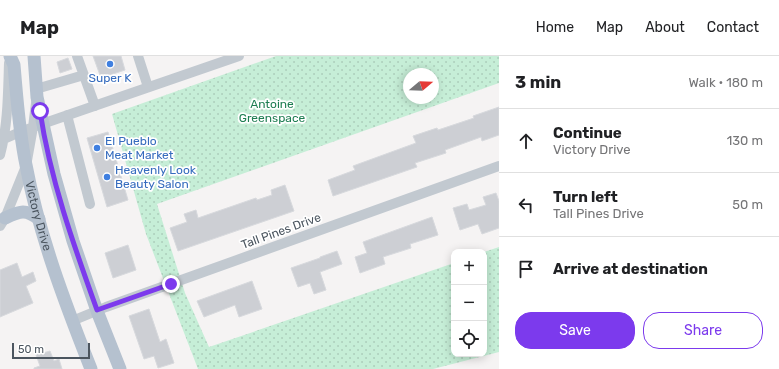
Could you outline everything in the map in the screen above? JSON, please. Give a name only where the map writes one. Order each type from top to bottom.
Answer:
[{"type":"main road","name":"Victory Drive","points":[[10,56],[14,65],[20,132],[26,166],[39,220],[55,273],[91,369]]},
{"type":"main road","points":[[34,56],[38,125],[73,241],[97,310],[120,369]]},
{"type":"main road","points":[[3,222],[19,212],[27,212],[39,220]]},
{"type":"street","points":[[0,155],[7,116],[10,56]]},
{"type":"street","points":[[77,56],[95,106]]},
{"type":"street","points":[[138,56],[148,87]]},
{"type":"street","points":[[4,139],[38,125],[239,56]]},
{"type":"street","points":[[36,93],[84,75]]},
{"type":"street","points":[[67,115],[90,204]]},
{"type":"street","points":[[3,222],[26,166],[38,125]]},
{"type":"street","name":"Tall Pines Drive","points":[[72,321],[97,310],[499,166]]},
{"type":"green space","name":"Antoine Greenspace","points":[[276,56],[499,56],[499,83],[157,204],[185,293],[209,347],[451,264],[451,357],[480,357],[433,369],[198,369],[146,234],[112,114]]},
{"type":"green space","name":"Antoine Greenspace","points":[[499,247],[499,352],[487,355],[487,251]]},
{"type":"building","points":[[93,56],[121,56],[125,70],[101,78]]},
{"type":"building","points":[[68,58],[72,69],[60,73],[57,62]]},
{"type":"building","points":[[499,107],[499,135],[482,141],[481,137],[445,150],[446,153],[415,163],[417,167],[333,196],[328,180],[355,170],[353,166],[416,143],[413,136],[437,128],[438,130],[474,118],[473,116]]},
{"type":"building","points":[[108,132],[128,200],[107,207],[87,138]]},
{"type":"building","points":[[285,185],[294,211],[178,251],[170,228],[187,222],[184,214],[196,210],[198,218],[256,198],[257,200],[272,195],[271,190]]},
{"type":"building","points":[[496,193],[499,201],[499,228],[482,234],[478,224],[460,230],[453,208],[467,204],[469,210],[486,205],[483,197]]},
{"type":"building","points":[[432,217],[438,235],[410,244],[411,248],[383,257],[385,264],[360,273],[355,257],[367,253],[363,242]]},
{"type":"building","points":[[128,245],[136,270],[113,278],[105,253]]},
{"type":"building","points":[[337,251],[342,264],[320,272],[326,290],[314,294],[310,283],[298,287],[291,268]]},
{"type":"building","points":[[17,263],[22,277],[33,272],[36,281],[26,286],[33,303],[0,317],[0,270]]},
{"type":"building","points":[[252,281],[262,309],[239,317],[235,305],[204,317],[197,301]]},
{"type":"building","points":[[149,309],[160,342],[166,339],[174,363],[158,368],[154,356],[144,359],[129,316]]},
{"type":"building","points":[[50,351],[54,361],[59,359],[62,369],[34,369],[40,366],[36,355]]},
{"type":"place","name":"Super K","points":[[110,64]]},
{"type":"place","name":"El Pueblo Meat Market","points":[[97,148]]},
{"type":"place","name":"Heavenly Look Beauty Salon","points":[[107,177]]},
{"type":"route","points":[[40,111],[54,174],[73,241],[97,310],[171,284]]}]
